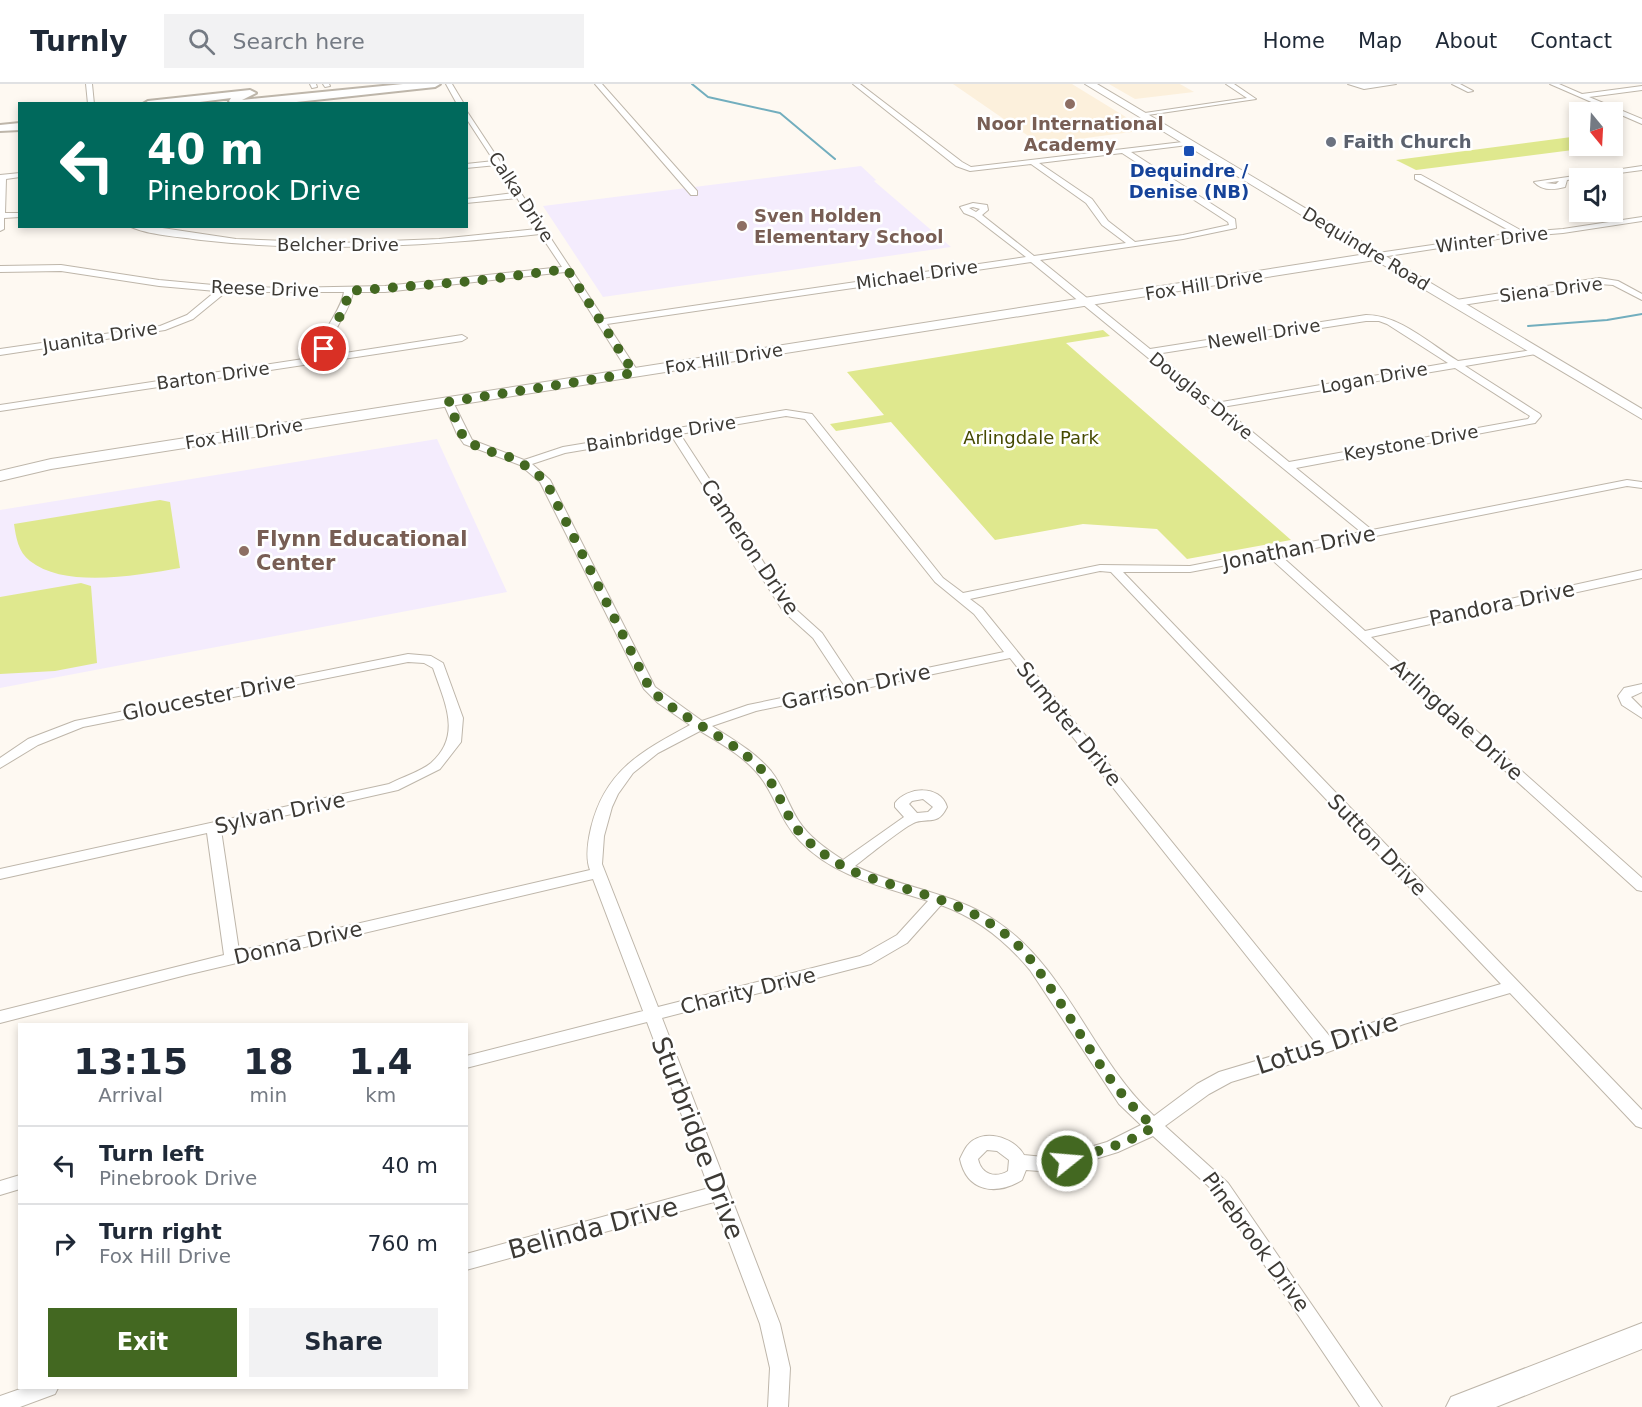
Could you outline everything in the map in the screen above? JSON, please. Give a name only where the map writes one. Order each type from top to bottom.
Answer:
[{"type":"main road","points":[[315,93],[326,85],[344,84]]},
{"type":"main road","points":[[171,102],[242,99],[435,84]]},
{"type":"main road","points":[[0,118],[18,116]]},
{"type":"main road","points":[[0,128],[18,126]]},
{"type":"street","points":[[89,84],[91,102]]},
{"type":"street","points":[[448,84],[460,102]]},
{"type":"street","points":[[598,84],[694,193]]},
{"type":"street","points":[[856,84],[959,164],[970,169],[1188,143]]},
{"type":"street","name":"Dequindre Road","points":[[1090,84],[1642,415]]},
{"type":"street","points":[[1141,114],[1253,99],[1229,84]]},
{"type":"street","points":[[1351,84],[1364,87],[1393,84]]},
{"type":"street","points":[[1455,84],[1470,91]]},
{"type":"street","points":[[1553,84],[1642,122]]},
{"type":"street","points":[[1580,96],[1642,88]]},
{"type":"street","name":"Calka Drive","points":[[468,115],[634,373]]},
{"type":"street","points":[[468,134],[480,133]]},
{"type":"street","name":"Michael Drive","points":[[601,322],[1202,234],[1233,226],[1232,221],[1124,151]]},
{"type":"street","points":[[1033,162],[1089,201],[1105,223],[1133,244]]},
{"type":"street","points":[[468,166],[499,163]]},
{"type":"street","points":[[1564,179],[1642,168]]},
{"type":"street","points":[[0,230],[1,177],[18,175]]},
{"type":"street","points":[[1418,177],[1522,234]]},
{"type":"street","points":[[468,201],[520,195]]},
{"type":"street","points":[[1,216],[18,215]]},
{"type":"street","name":"Douglas Drive","points":[[977,215],[1370,534]]},
{"type":"street","name":"Winter Drive","points":[[1378,256],[1522,234],[1563,231],[1642,219]]},
{"type":"street","points":[[1626,222],[1642,229]]},
{"type":"street","name":"Belcher Drive","points":[[145,228],[237,243],[330,247],[429,244],[543,231]]},
{"type":"street","name":"Fox Hill Drive","points":[[0,476],[51,464],[1378,256]]},
{"type":"street","name":"Reese Drive","points":[[0,269],[61,268],[132,280],[224,289],[349,291],[475,281],[567,269]]},
{"type":"street","name":"Siena Drive","points":[[1456,303],[1599,281],[1615,283],[1642,297]]},
{"type":"street","name":"Juanita Drive","points":[[0,352],[162,328],[190,317],[224,289]]},
{"type":"street","points":[[328,359],[324,349],[327,336],[344,310],[349,291]]},
{"type":"street","name":"Newell Drive","points":[[1148,352],[1380,318],[1456,365]]},
{"type":"street","name":"Barton Drive","points":[[0,408],[462,338]]},
{"type":"street","name":"Logan Drive","points":[[1213,406],[1536,351]]},
{"type":"street","name":"Keystone Drive","points":[[1287,466],[1536,418],[1456,365]]},
{"type":"street","name":"Pinebrook Drive","points":[[448,402],[468,442],[524,463],[541,475],[549,485],[650,689],[661,700],[738,750],[763,770],[792,822],[816,849],[843,867],[938,899],[982,918],[1021,948],[1036,966],[1125,1099],[1202,1167],[1222,1188],[1372,1407]]},
{"type":"street","name":"Bainbridge Drive","points":[[524,463],[564,450],[786,413],[800,413]]},
{"type":"street","name":"Sumpter Drive","points":[[800,413],[812,419],[939,580],[978,611],[1328,1046]]},
{"type":"street","name":"Cameron Drive","points":[[674,432],[787,608],[818,636],[852,688]]},
{"type":"street","name":"Jonathan Drive","points":[[961,597],[1088,570],[1115,567],[1180,571],[1627,483],[1640,485]]},
{"type":"street","name":"Arlingdale Drive","points":[[1272,554],[1642,886]]},
{"type":"street","name":"Sutton Drive","points":[[1115,567],[1134,591],[1642,1121]]},
{"type":"street","name":"Pandora Drive","points":[[1362,635],[1642,574]]},
{"type":"street","name":"Garrison Drive","points":[[597,873],[594,855],[596,833],[620,781],[639,760],[701,726],[740,711],[1013,654]]},
{"type":"street","name":"Gloucester Drive","points":[[0,764],[50,734],[99,719],[395,660],[427,659]]},
{"type":"street","name":"Sylvan Drive","points":[[0,874],[393,788],[435,766],[450,750],[456,734],[457,724],[441,671],[436,663],[427,659]]},
{"type":"street","points":[[1642,688],[1629,691],[1624,696],[1627,702],[1642,714]]},
{"type":"street","points":[[843,867],[913,817]]},
{"type":"street","points":[[213,827],[232,958]]},
{"type":"street","name":"Donna Drive","points":[[0,1017],[232,958],[597,873]]},
{"type":"street","name":"Sturbridge Drive","points":[[597,873],[777,1347],[781,1376],[778,1407]]},
{"type":"street","name":"Charity Drive","points":[[468,1062],[865,960],[902,939],[938,899]]},
{"type":"street","name":"Lotus Drive","points":[[1019,1162],[1053,1165],[1119,1144],[1154,1127],[1203,1089],[1225,1077],[1328,1046],[1399,1019],[1513,986]]},
{"type":"street","points":[[0,1188],[18,1183]]},
{"type":"street","name":"Belinda Drive","points":[[468,1261],[719,1193]]},
{"type":"street","points":[[1461,1407],[1642,1336]]},
{"type":"street","points":[[0,1405],[45,1389]]},
{"type":"shaded area","points":[[953,84],[1072,84],[1147,130],[1040,144]]},
{"type":"shaded area","points":[[1109,84],[1180,84],[1194,92],[1135,99]]},
{"type":"shaded area","name":"Sven Holden Elementary School","points":[[861,166],[876,180],[874,181],[951,247],[603,297],[543,206]]},
{"type":"shaded area","name":"Flynn Educational Center","points":[[437,439],[507,592],[0,688],[0,510]]},
{"type":"green space","points":[[1569,137],[1569,150],[1416,170],[1396,160]]},
{"type":"green space","name":"Arlingdale Park","points":[[1103,330],[1110,336],[1066,343],[1291,540],[1187,559],[1157,529],[1083,524],[995,540],[891,422],[836,431],[830,424],[884,415],[847,372]]},
{"type":"green space","points":[[160,500],[170,502],[180,568],[103,578],[62,575],[45,570],[30,561],[20,549],[14,524]]},
{"type":"green space","points":[[81,583],[91,586],[97,663],[55,671],[0,674],[0,597]]},
{"type":"waterway","points":[[692,84],[708,97],[780,113],[835,159]]},
{"type":"waterway","points":[[1528,326],[1607,320],[1642,314]]},
{"type":"place","name":"Noor International Academy","points":[[1070,104]]},
{"type":"place","name":"Faith Church","points":[[1331,142]]},
{"type":"place","name":"Dequindre / Denise (NB)","points":[[1189,151]]},
{"type":"place","name":"Sven Holden Elementary School","points":[[742,226]]},
{"type":"place","name":"Flynn Educational Center","points":[[244,551]]},
{"type":"route","points":[[324,349],[327,336],[344,310],[349,291],[475,281],[567,269],[634,373],[448,402],[464,438],[485,450],[524,463],[545,480],[642,678],[650,689],[661,700],[738,750],[763,770],[792,822],[816,849],[843,867],[938,899],[982,918],[1021,948],[1036,966],[1111,1081],[1138,1113],[1154,1127],[1126,1142],[1067,1161]]}]
